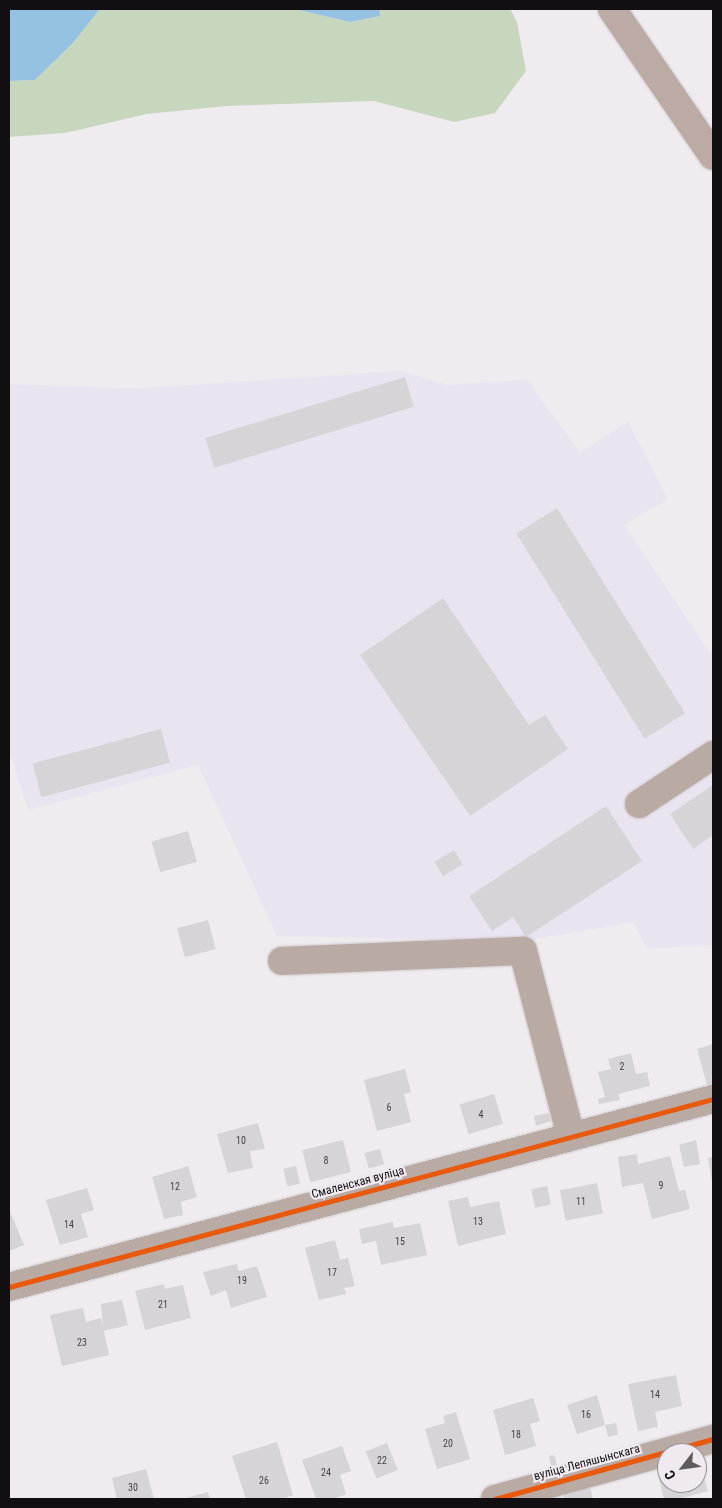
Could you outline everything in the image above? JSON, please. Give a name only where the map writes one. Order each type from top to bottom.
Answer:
[{"type":"main road","points":[[612,9],[713,156]]},
{"type":"street","points":[[639,804],[713,755]]},
{"type":"street","points":[[282,961],[523,951],[571,1136]]},
{"type":"street","name":"Смаленская вуліца","points":[[9,1287],[713,1099]]},
{"type":"street","name":"вуліца Лепяшынскага","points":[[495,1499],[713,1439]]},
{"type":"shaded area","points":[[402,371],[447,385],[527,380],[580,452],[628,422],[668,499],[624,525],[709,652],[713,649],[713,945],[647,948],[633,922],[522,941],[277,936],[198,765],[28,810],[9,749],[9,384],[132,389]]},
{"type":"green space","points":[[100,9],[295,9],[350,22],[379,16],[379,9],[510,9],[517,22],[526,71],[495,113],[454,122],[374,101],[227,106],[147,114],[65,133],[9,137],[9,81],[35,80],[73,43]]},
{"type":"water","points":[[9,9],[100,9],[73,43],[35,80],[9,81]]},
{"type":"water","points":[[295,9],[379,9],[380,16],[350,22]]},
{"type":"building","points":[[405,377],[414,407],[214,468],[205,438]]},
{"type":"building","points":[[557,508],[685,713],[645,739],[516,533]]},
{"type":"building","points":[[443,598],[529,725],[545,715],[568,749],[470,816],[360,655]]},
{"type":"building","points":[[161,729],[170,763],[42,797],[33,763]]},
{"type":"building","points":[[713,785],[713,835],[693,849],[670,814]]},
{"type":"building","points":[[606,806],[642,861],[526,937],[513,917],[492,931],[469,896]]},
{"type":"building","points":[[188,831],[197,862],[160,872],[151,841]]},
{"type":"building","points":[[454,850],[463,865],[443,876],[434,862]]},
{"type":"building","points":[[208,920],[216,949],[185,957],[177,928]]},
{"type":"building","points":[[713,1044],[713,1083],[707,1085],[697,1049]]},
{"type":"building","points":[[631,1053],[636,1074],[647,1072],[650,1086],[618,1094],[620,1100],[599,1104],[598,1099],[605,1097],[598,1072],[611,1069],[608,1059]]},
{"type":"building","points":[[405,1069],[411,1092],[404,1094],[411,1122],[377,1131],[364,1080]]},
{"type":"building","points":[[494,1094],[503,1124],[469,1134],[460,1105]]},
{"type":"building","points":[[549,1113],[551,1121],[536,1126],[534,1116]]},
{"type":"building","points":[[258,1123],[265,1149],[250,1151],[253,1168],[228,1173],[217,1134]]},
{"type":"building","points":[[343,1140],[351,1172],[310,1182],[302,1150]]},
{"type":"building","points":[[696,1140],[700,1164],[684,1167],[679,1145]]},
{"type":"building","points":[[380,1149],[384,1164],[369,1169],[365,1153]]},
{"type":"building","points":[[637,1154],[638,1164],[670,1156],[679,1191],[685,1190],[690,1209],[652,1219],[643,1183],[622,1187],[618,1157]]},
{"type":"building","points":[[713,1157],[713,1182],[712,1182],[708,1158]]},
{"type":"building","points":[[188,1166],[197,1197],[181,1202],[183,1215],[164,1219],[152,1177]]},
{"type":"building","points":[[296,1166],[300,1184],[287,1186],[283,1169]]},
{"type":"building","points":[[597,1183],[603,1213],[566,1221],[560,1190]]},
{"type":"building","points":[[547,1186],[551,1205],[535,1208],[531,1189]]},
{"type":"building","points":[[87,1188],[94,1210],[81,1214],[88,1237],[60,1245],[46,1200]]},
{"type":"building","points":[[468,1197],[470,1207],[499,1201],[506,1234],[458,1246],[448,1201]]},
{"type":"building","points":[[9,1209],[24,1245],[9,1251]]},
{"type":"building","points":[[393,1222],[394,1228],[420,1223],[427,1255],[381,1265],[376,1241],[362,1244],[359,1229]]},
{"type":"building","points":[[335,1240],[340,1260],[348,1258],[355,1286],[344,1288],[346,1294],[319,1300],[305,1248]]},
{"type":"building","points":[[237,1264],[239,1271],[257,1266],[267,1297],[231,1308],[226,1290],[211,1296],[203,1272]]},
{"type":"building","points":[[164,1284],[165,1289],[183,1285],[191,1318],[145,1330],[135,1291]]},
{"type":"building","points":[[122,1300],[128,1325],[104,1331],[109,1355],[62,1366],[50,1315],[83,1308],[86,1322],[101,1318],[103,1329],[101,1304]]},
{"type":"building","points":[[676,1375],[682,1406],[655,1412],[658,1427],[638,1431],[628,1384]]},
{"type":"building","points":[[597,1395],[605,1425],[577,1434],[567,1405]]},
{"type":"building","points":[[533,1398],[540,1421],[530,1424],[536,1446],[505,1455],[493,1410]]},
{"type":"building","points":[[456,1412],[470,1459],[437,1469],[425,1429],[445,1423],[443,1416]]},
{"type":"building","points":[[616,1423],[618,1435],[608,1437],[605,1425]]},
{"type":"building","points":[[277,1442],[293,1495],[282,1499],[246,1499],[232,1456]]},
{"type":"building","points":[[387,1443],[398,1470],[377,1479],[366,1452]]},
{"type":"building","points":[[342,1446],[351,1471],[340,1475],[346,1494],[333,1499],[316,1499],[302,1460]]},
{"type":"building","points":[[554,1455],[557,1465],[551,1466],[549,1456]]},
{"type":"building","points":[[146,1469],[154,1499],[117,1499],[112,1478]]},
{"type":"building","points":[[590,1487],[593,1499],[565,1499],[563,1493]]},
{"type":"building","points":[[208,1492],[210,1499],[182,1499]]},
{"type":"building","points":[[662,1493],[701,1493],[679,1499],[664,1499]]},
{"type":"cycle path","points":[[9,1287],[713,1099]]},
{"type":"cycle path","points":[[495,1499],[713,1439]]}]
